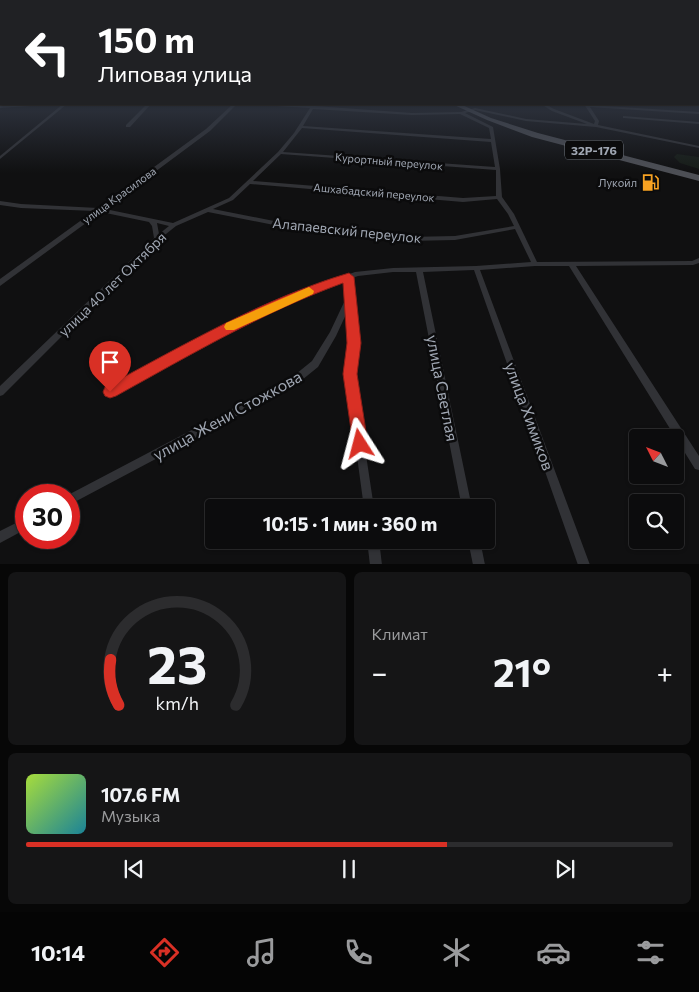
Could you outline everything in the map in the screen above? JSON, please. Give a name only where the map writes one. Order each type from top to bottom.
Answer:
[{"type":"main road","name":"32Р-176","points":[[490,120],[542,137],[699,178]]},
{"type":"street","points":[[0,158],[45,120]]},
{"type":"street","points":[[128,126],[133,120]]},
{"type":"street","name":"улица Красилова","points":[[0,283],[208,130],[218,120]]},
{"type":"street","name":"улица 40 лет Октября","points":[[0,392],[157,239],[174,225],[231,199],[280,153],[305,120]]},
{"type":"street","points":[[481,120],[490,125],[498,169],[499,197],[511,214],[535,264]]},
{"type":"street","points":[[530,120],[596,126],[699,147]]},
{"type":"street","points":[[581,120],[596,126]]},
{"type":"street","points":[[596,120],[596,126]]},
{"type":"street","points":[[674,120],[699,122]]},
{"type":"street","points":[[301,128],[492,141]]},
{"type":"street","name":"Курортный переулок","points":[[280,153],[498,169]]},
{"type":"street","name":"Ашхабадский переулок","points":[[249,182],[463,200],[499,197]]},
{"type":"street","points":[[0,203],[20,206],[100,210],[174,225]]},
{"type":"street","name":"Алапаевский переулок","points":[[208,210],[274,223],[408,240],[455,238],[516,227]]},
{"type":"street","points":[[152,222],[155,225],[157,239]]},
{"type":"street","points":[[110,392],[220,331],[294,297],[349,277],[369,272],[535,264],[697,264]]},
{"type":"street","points":[[572,265],[699,465]]},
{"type":"street","name":"улица Химиков","points":[[476,268],[584,564]]},
{"type":"street","name":"улица Светлая","points":[[419,269],[465,499]]},
{"type":"street","points":[[349,277],[354,343],[350,374],[368,499]]},
{"type":"street","name":"улица Жени Стожкова","points":[[80,494],[294,381],[315,364],[333,334],[351,295]]},
{"type":"street","points":[[0,537],[15,529]]},
{"type":"street","points":[[374,549],[376,564]]},
{"type":"street","points":[[476,549],[479,564]]},
{"type":"shaded area","points":[[677,154],[699,157],[699,169],[680,163],[674,157]]},
{"type":"slow traffic","points":[[230,327],[309,291]]},
{"type":"place","name":"Лукойл","points":[[651,182]]},
{"type":"route","points":[[110,392],[220,331],[325,284],[349,277],[354,343],[350,374],[360,444]]}]
